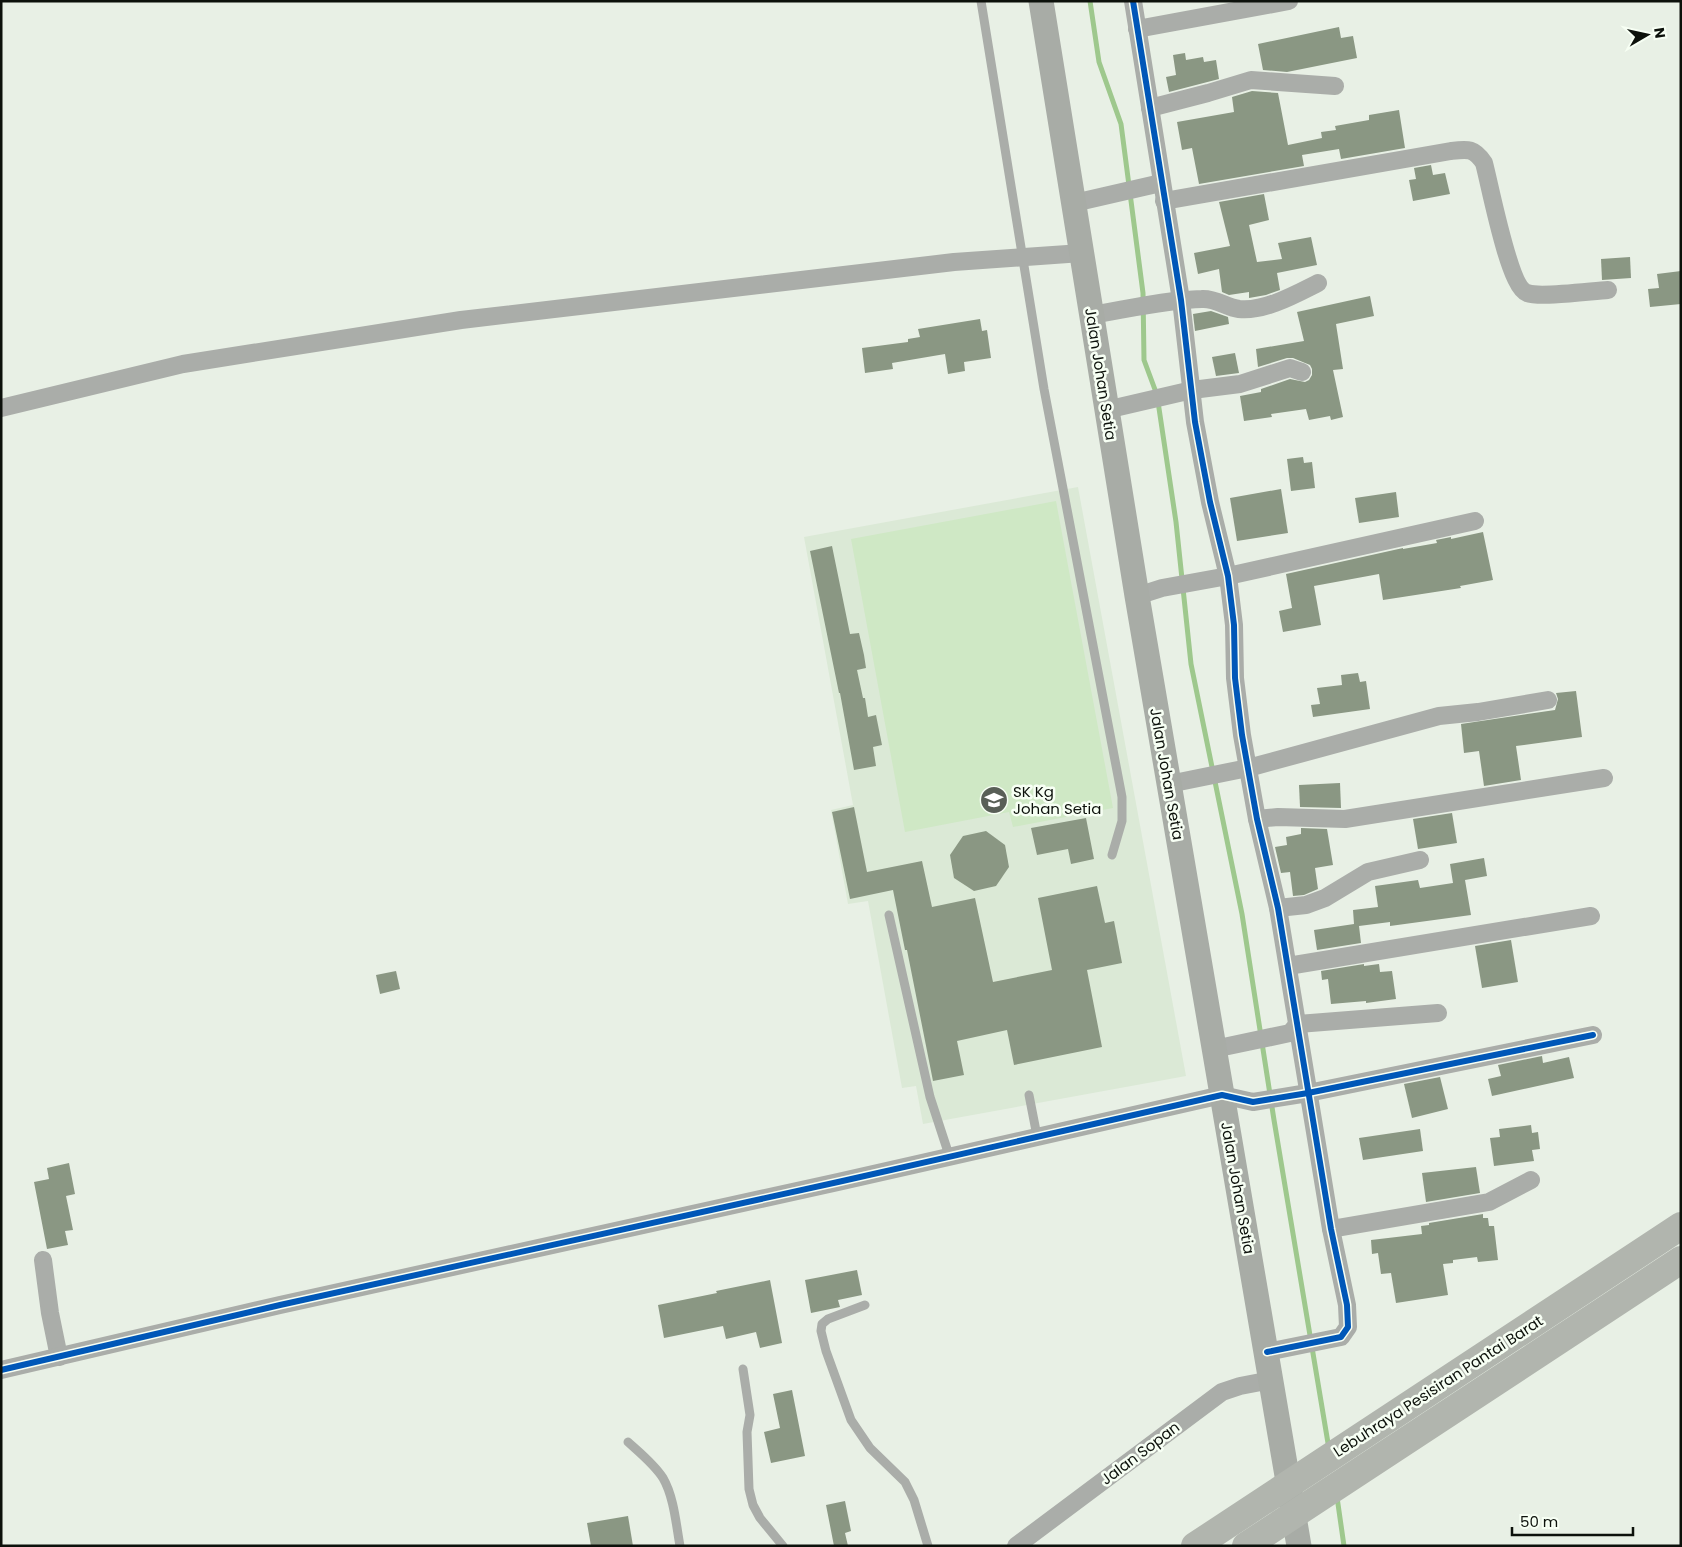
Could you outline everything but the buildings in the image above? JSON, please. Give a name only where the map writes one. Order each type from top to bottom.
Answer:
[{"type":"highway","name":"Lebuhraya Pesisiran Pantai Barat","points":[[1195,1546],[1681,1226]]},
{"type":"highway","name":"Lebuhraya Pesisiran Pantai Barat","points":[[1246,1546],[1681,1260]]},
{"type":"main road","name":"Jalan Johan Setia","points":[[1041,1],[1084,200],[1082,253],[1102,313],[1118,407],[1137,596],[1180,782],[1214,1049],[1299,1546]]},
{"type":"street","points":[[1133,1],[1150,108],[1156,184],[1164,201],[1175,302],[1189,391],[1223,576],[1234,625],[1243,769],[1278,908],[1288,966],[1303,1094],[1347,1305],[1348,1327],[1341,1337],[1267,1352]]},
{"type":"street","points":[[1137,28],[1289,1]]},
{"type":"street","points":[[1150,108],[1251,80],[1335,86]]},
{"type":"street","points":[[1164,201],[1472,150],[1479,155],[1484,163],[1508,260],[1515,281],[1522,291],[1534,295],[1608,290]]},
{"type":"street","points":[[1084,200],[1156,184]]},
{"type":"street","points":[[1,408],[183,364],[461,320],[954,262],[1082,253]]},
{"type":"street","points":[[1102,313],[1205,298],[1239,309],[1266,306],[1318,283]]},
{"type":"street","points":[[1118,407],[1189,391],[1240,384],[1290,368],[1302,372]]},
{"type":"street","points":[[1137,596],[1162,588],[1475,521]]},
{"type":"street","points":[[1180,782],[1243,769],[1439,716],[1478,712],[1548,700]]},
{"type":"street","points":[[1257,819],[1278,817],[1345,819],[1604,778]]},
{"type":"street","points":[[1278,908],[1306,905],[1325,898],[1368,872],[1420,860]]},
{"type":"street","points":[[1288,966],[1591,916]]},
{"type":"street","points":[[1214,1049],[1249,1042],[1294,1028],[1438,1013]]},
{"type":"street","points":[[1,1370],[280,1305],[1222,1095],[1253,1102],[1303,1094],[1593,1035]]},
{"type":"street","points":[[1331,1229],[1489,1202],[1531,1180]]},
{"type":"street","points":[[42,1260],[59,1357]]},
{"type":"street","name":"Jalan Sopan","points":[[1016,1546],[1222,1392],[1240,1386],[1272,1380]]},
{"type":"lane","points":[[981,1],[1044,390],[1122,796],[1122,821],[1112,855]]},
{"type":"lane","points":[[889,915],[930,1097],[949,1156]]},
{"type":"lane","points":[[1030,1095],[1037,1136]]},
{"type":"lane","points":[[864,1305],[828,1319],[822,1324],[821,1331],[826,1351],[851,1420],[870,1448],[905,1482],[917,1507],[928,1546]]},
{"type":"lane","points":[[742,1369],[750,1415],[747,1432],[749,1489],[753,1504],[760,1518],[783,1546]]},
{"type":"lane","points":[[628,1442],[655,1467],[664,1479],[680,1546]]},
{"type":"shaded area","name":"SK Kg Johan Setia","points":[[1078,487],[1186,1076],[923,1124],[916,1086],[902,1088],[868,901],[848,904],[831,810],[853,805],[804,537]]},
{"type":"green space","points":[[1056,501],[1113,808],[1013,827],[1009,812],[905,832],[851,539]]},
{"type":"waterway","points":[[1090,1],[1099,62],[1121,124],[1143,293],[1144,360],[1157,395],[1176,522],[1191,664],[1242,914],[1329,1449]]},
{"type":"waterway","points":[[1337,1497],[1344,1546]]},
{"type":"cycle path","points":[[1133,1],[1181,300],[1195,422],[1210,502],[1228,576],[1234,625],[1235,678],[1242,735],[1257,819],[1278,908],[1331,1229],[1347,1305],[1348,1327],[1341,1337],[1267,1352]]},
{"type":"cycle path","points":[[1,1370],[280,1305],[1222,1095],[1253,1102],[1308,1093],[1593,1035]]},
{"type":"place","name":"SK Kg Johan Setia","points":[[994,800]]}]
